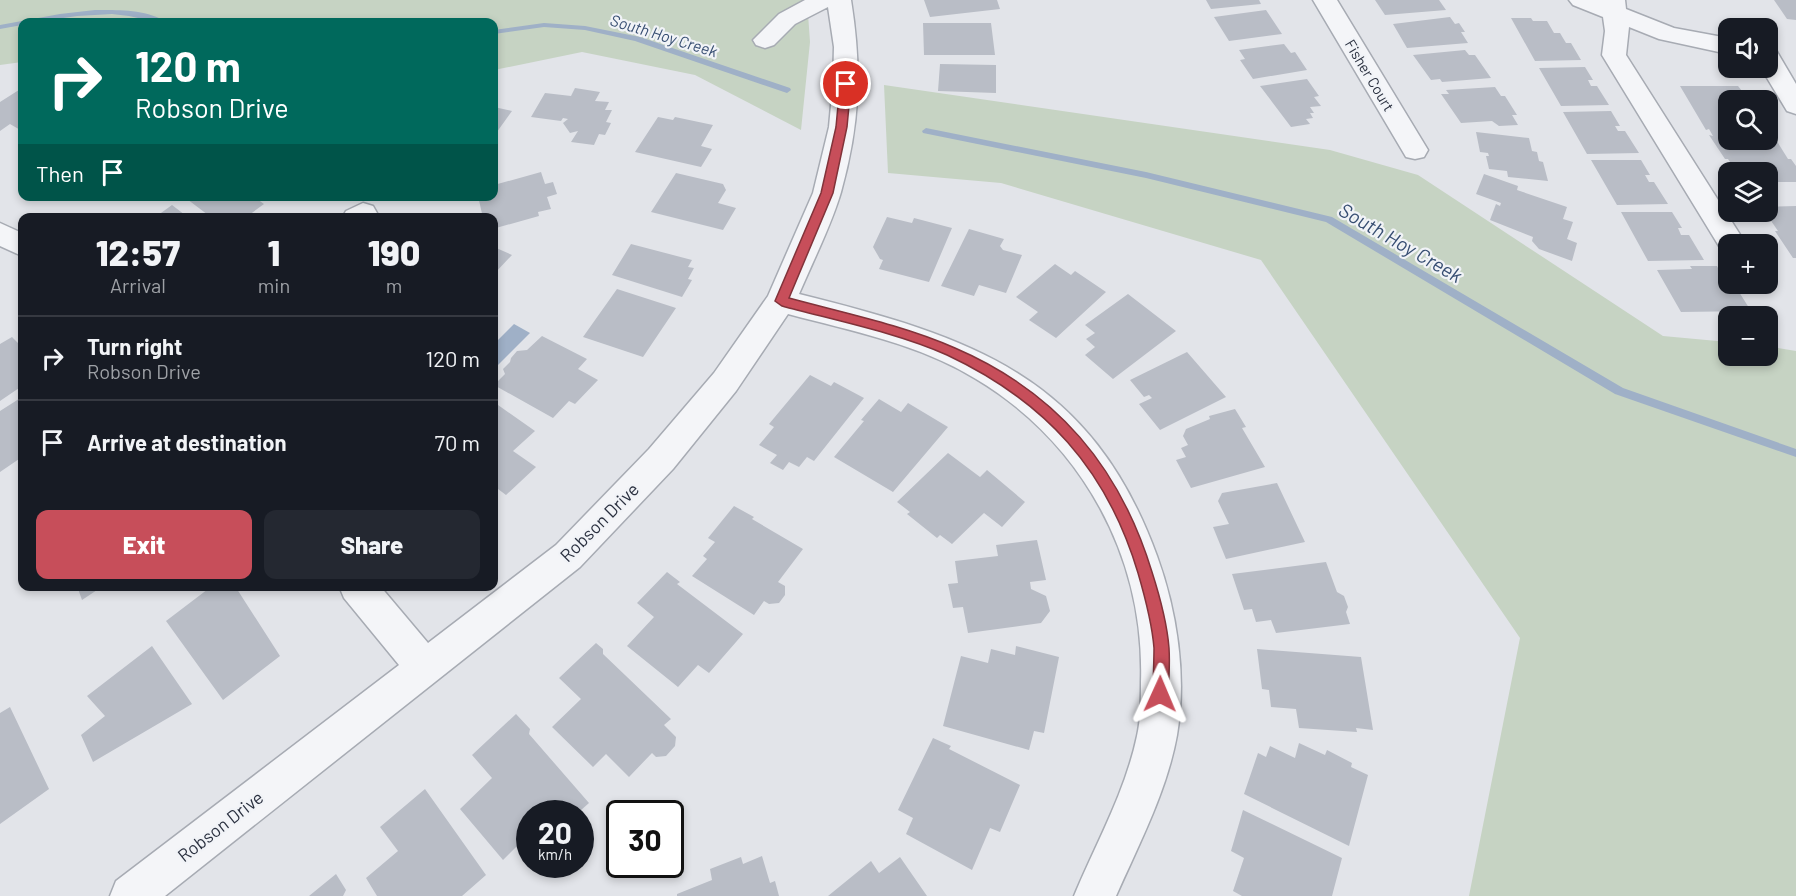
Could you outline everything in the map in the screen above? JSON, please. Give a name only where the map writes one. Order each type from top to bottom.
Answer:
[{"type":"street","points":[[765,40],[787,19],[823,0]]},
{"type":"street","name":"Robson Drive","points":[[153,889],[424,667],[568,556],[675,442],[725,382],[782,301],[827,193],[842,127],[846,84],[846,47],[839,0]]},
{"type":"street","name":"Fisher Court","points":[[1325,0],[1415,150]]},
{"type":"street","points":[[1581,0],[1613,7],[1668,34],[1718,44]]},
{"type":"street","points":[[1613,7],[1617,31],[1614,55],[1726,234]]},
{"type":"street","points":[[1778,55],[1796,56]]},
{"type":"street","points":[[1778,73],[1796,105]]},
{"type":"street","points":[[0,233],[18,244]]},
{"type":"street","points":[[782,301],[940,347],[998,375],[1035,401],[1068,431],[1094,464],[1116,500],[1138,550],[1154,604],[1161,648],[1160,694],[1157,740],[1144,780],[1095,896]]},
{"type":"street","points":[[361,591],[424,667]]},
{"type":"green space","points":[[0,0],[807,0],[810,42],[801,130],[695,75],[582,52],[498,69],[498,18],[18,18],[18,63],[0,65]]},
{"type":"green space","points":[[884,85],[1330,150],[1418,175],[1663,336],[1718,341],[1718,366],[1778,366],[1778,348],[1796,351],[1796,896],[1469,896],[1520,638],[1261,260],[1001,183],[888,173]]},
{"type":"water","points":[[514,324],[530,333],[498,365],[498,340]]},
{"type":"building","points":[[924,0],[997,0],[1000,9],[930,17]]},
{"type":"building","points":[[1206,0],[1259,0],[1261,4],[1211,9]]},
{"type":"building","points":[[1375,0],[1439,0],[1446,10],[1385,15]]},
{"type":"building","points":[[1774,0],[1796,0],[1796,20],[1787,19]]},
{"type":"building","points":[[1266,10],[1282,34],[1229,41],[1214,17]]},
{"type":"building","points":[[1450,17],[1455,24],[1459,23],[1465,32],[1461,32],[1468,43],[1407,48],[1393,24]]},
{"type":"building","points":[[1511,18],[1547,21],[1554,33],[1560,33],[1566,43],[1571,43],[1581,60],[1535,61]]},
{"type":"building","points":[[923,23],[991,23],[995,55],[924,55]]},
{"type":"building","points":[[1284,44],[1291,53],[1295,52],[1307,70],[1253,79],[1240,60],[1245,59],[1239,50]]},
{"type":"building","points":[[1465,50],[1469,55],[1475,55],[1491,78],[1442,82],[1440,79],[1431,80],[1413,55]]},
{"type":"building","points":[[940,64],[996,65],[996,93],[938,91]]},
{"type":"building","points":[[1585,67],[1593,80],[1588,80],[1591,86],[1597,86],[1609,105],[1561,106],[1539,68]]},
{"type":"building","points":[[1307,79],[1319,96],[1314,97],[1321,106],[1310,107],[1314,113],[1310,113],[1313,118],[1306,119],[1310,124],[1291,127],[1260,86]]},
{"type":"building","points":[[1680,86],[1738,86],[1741,90],[1718,90],[1718,148],[1709,135],[1713,136],[1709,129],[1706,130]]},
{"type":"building","points":[[1495,87],[1501,96],[1505,96],[1517,115],[1512,115],[1518,125],[1499,126],[1492,121],[1461,123],[1441,94],[1449,94],[1446,90]]},
{"type":"building","points":[[575,88],[600,92],[595,101],[609,102],[605,110],[612,110],[606,122],[611,123],[605,135],[599,134],[594,145],[571,142],[578,131],[570,133],[563,123],[568,119],[563,118],[561,121],[531,117],[545,93],[571,96]]},
{"type":"building","points":[[18,91],[18,129],[10,124],[0,131],[0,102]]},
{"type":"building","points":[[498,108],[512,111],[498,130]]},
{"type":"building","points":[[1611,111],[1620,126],[1615,126],[1618,131],[1625,131],[1639,153],[1587,154],[1563,112]]},
{"type":"building","points":[[658,117],[673,120],[675,117],[713,125],[701,146],[712,149],[701,167],[635,152]]},
{"type":"building","points":[[1476,132],[1529,138],[1532,151],[1537,152],[1539,161],[1543,162],[1548,181],[1508,177],[1507,171],[1489,169],[1486,156],[1489,156],[1488,153],[1480,152]]},
{"type":"building","points":[[1778,143],[1788,159],[1791,159],[1796,166],[1796,182],[1778,182],[1778,162],[1730,162],[1719,150],[1778,150]]},
{"type":"building","points":[[1591,160],[1641,160],[1650,175],[1645,175],[1649,182],[1654,182],[1668,204],[1617,205]]},
{"type":"building","points":[[541,172],[545,184],[553,182],[557,194],[547,197],[551,209],[538,212],[539,216],[498,227],[498,213],[482,213],[479,201],[498,201],[498,184]]},
{"type":"building","points":[[676,173],[723,184],[726,190],[718,203],[736,208],[723,230],[651,212]]},
{"type":"building","points":[[1484,174],[1518,186],[1517,190],[1567,207],[1563,219],[1573,222],[1567,239],[1577,243],[1572,261],[1539,249],[1532,241],[1533,237],[1490,220],[1496,204],[1500,206],[1501,203],[1476,194]]},
{"type":"building","points":[[190,201],[260,201],[264,204],[252,213],[205,213]]},
{"type":"building","points":[[172,205],[182,213],[161,213]]},
{"type":"building","points":[[1796,206],[1796,258],[1793,258],[1775,231],[1778,231],[1772,222],[1778,222],[1778,207]]},
{"type":"building","points":[[1621,212],[1672,212],[1682,228],[1678,228],[1681,235],[1689,235],[1704,260],[1648,261]]},
{"type":"building","points":[[887,217],[912,223],[914,218],[952,228],[929,282],[879,269],[883,260],[873,247]]},
{"type":"building","points":[[969,229],[1004,239],[1000,246],[1003,250],[1022,255],[1006,293],[979,285],[974,296],[941,286]]},
{"type":"building","points":[[631,244],[692,260],[688,267],[694,268],[688,279],[692,280],[682,297],[612,275]]},
{"type":"building","points":[[498,249],[512,255],[498,270]]},
{"type":"building","points":[[1055,264],[1071,275],[1075,271],[1106,292],[1056,338],[1029,320],[1038,312],[1016,297]]},
{"type":"building","points":[[1690,266],[1717,266],[1718,294],[1740,294],[1748,306],[1718,306],[1718,311],[1681,312],[1657,270],[1692,269]]},
{"type":"building","points":[[617,289],[676,308],[643,357],[583,337]]},
{"type":"building","points":[[1128,294],[1176,331],[1113,379],[1085,355],[1095,347],[1086,339],[1095,333],[1085,325]]},
{"type":"building","points":[[542,336],[587,359],[578,369],[598,380],[575,404],[569,401],[553,418],[498,387],[498,381],[505,374],[503,369],[511,358],[517,351],[527,350]]},
{"type":"building","points":[[12,337],[18,343],[18,389],[0,401],[0,344]]},
{"type":"building","points":[[1187,352],[1226,397],[1160,430],[1139,404],[1152,398],[1149,395],[1144,397],[1130,380]]},
{"type":"building","points":[[810,375],[831,386],[834,382],[864,398],[814,461],[807,457],[799,467],[789,462],[783,470],[770,463],[777,455],[759,445],[774,427],[769,424]]},
{"type":"building","points":[[879,399],[901,412],[908,403],[948,427],[893,492],[834,457]]},
{"type":"building","points":[[18,400],[18,460],[0,472],[0,411]]},
{"type":"building","points":[[498,405],[535,431],[513,451],[536,467],[506,495],[498,489]]},
{"type":"building","points":[[1235,409],[1246,427],[1242,428],[1265,467],[1191,488],[1176,460],[1186,457],[1181,448],[1188,445],[1183,436],[1186,429],[1210,419],[1209,416]]},
{"type":"building","points":[[948,453],[980,477],[987,470],[1025,502],[1002,527],[984,513],[952,544],[940,535],[937,538],[907,514],[910,512],[897,502]]},
{"type":"building","points":[[1277,483],[1305,542],[1226,559],[1213,527],[1229,524],[1218,501],[1222,493]]},
{"type":"building","points":[[734,506],[803,549],[778,582],[785,586],[785,595],[779,603],[769,604],[764,601],[754,615],[692,576],[707,559],[703,556],[715,542],[708,538]]},
{"type":"building","points":[[1037,540],[1046,580],[1030,582],[1031,589],[1046,596],[1050,611],[1041,623],[968,633],[963,607],[953,608],[948,584],[958,583],[955,561],[998,556],[996,545]]},
{"type":"building","points":[[1326,562],[1337,592],[1344,596],[1350,624],[1276,633],[1271,620],[1256,622],[1252,609],[1244,610],[1232,574]]},
{"type":"building","points":[[667,572],[680,582],[677,584],[743,634],[709,673],[698,665],[678,687],[627,646],[654,617],[637,603]]},
{"type":"building","points":[[79,591],[96,591],[82,600]]},
{"type":"building","points":[[205,591],[238,591],[280,656],[223,700],[166,621]]},
{"type":"building","points":[[596,643],[603,649],[603,654],[671,719],[664,725],[676,737],[675,746],[666,756],[656,757],[652,753],[629,777],[606,754],[593,767],[552,727],[581,699],[559,678]]},
{"type":"building","points":[[152,646],[192,704],[93,762],[81,735],[105,716],[87,696]]},
{"type":"building","points":[[1016,646],[1059,657],[1044,733],[1034,731],[1029,750],[943,726],[961,656],[988,663],[991,649],[1015,655]]},
{"type":"building","points":[[1257,649],[1361,657],[1373,730],[1356,728],[1357,732],[1299,728],[1296,709],[1271,707],[1269,690],[1262,689]]},
{"type":"building","points":[[10,707],[49,789],[0,824],[0,713]]},
{"type":"building","points":[[516,714],[530,729],[529,734],[586,800],[516,800],[516,847],[503,860],[460,809],[492,778],[472,755]]},
{"type":"building","points":[[933,738],[951,746],[949,749],[1020,785],[1000,832],[990,828],[972,870],[906,834],[913,818],[898,810]]},
{"type":"building","points":[[1299,743],[1325,755],[1327,750],[1352,763],[1351,767],[1368,775],[1349,846],[1244,794],[1258,753],[1266,757],[1270,746],[1295,758]]},
{"type":"building","points":[[425,789],[486,875],[462,896],[377,896],[366,878],[398,851],[380,827]]},
{"type":"building","points":[[1243,810],[1342,858],[1332,896],[1242,896],[1233,891],[1244,858],[1231,851]]},
{"type":"building","points":[[762,856],[770,883],[775,881],[779,896],[677,896],[677,894],[712,880],[710,869],[741,857],[743,864]]},
{"type":"building","points":[[900,857],[927,896],[828,896],[871,861],[879,873]]},
{"type":"building","points":[[336,874],[346,890],[343,896],[309,896]]},
{"type":"waterway","name":"South Hoy Creek","points":[[52,18],[95,12],[129,13],[149,18]]},
{"type":"waterway","name":"South Hoy Creek","points":[[0,27],[18,24]]},
{"type":"waterway","name":"South Hoy Creek","points":[[498,31],[544,25],[585,28],[637,39],[787,90]]},
{"type":"waterway","name":"South Hoy Creek","points":[[926,131],[1146,175],[1329,219],[1619,391],[1796,453]]},
{"type":"route","points":[[846,84],[842,127],[827,193],[782,301],[903,335],[949,351],[998,375],[1035,401],[1068,431],[1094,464],[1116,500],[1138,550],[1154,604],[1161,648],[1160,694]]}]
